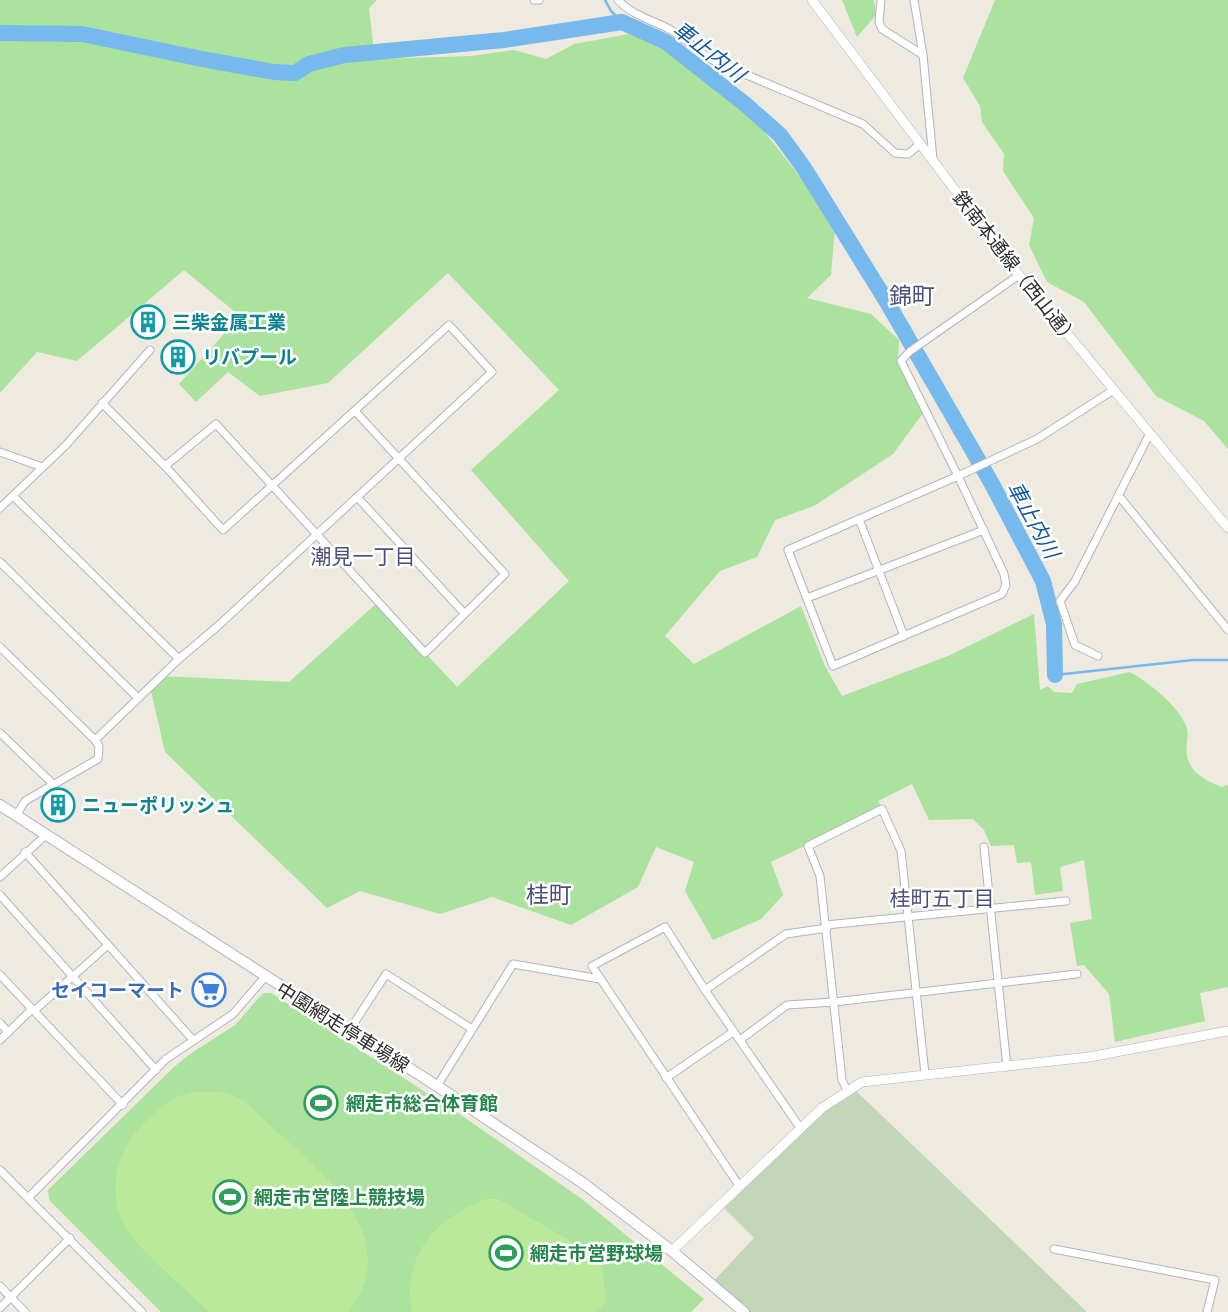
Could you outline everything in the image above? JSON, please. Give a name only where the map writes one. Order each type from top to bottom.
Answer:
[{"type":"main road","name":"中園網走停車場線","points":[[0,805],[438,1086],[583,1183],[672,1251],[744,1312]]},
{"type":"street","points":[[618,0],[630,11],[674,32],[700,54],[863,124],[895,153],[908,154],[919,145]]},
{"type":"street","name":"鉄南本通線（西山通）","points":[[811,0],[1019,275],[1112,391],[1228,528]]},
{"type":"street","points":[[881,0],[881,29],[923,55]]},
{"type":"street","points":[[914,0],[923,55],[933,160]]},
{"type":"street","points":[[1019,275],[909,352],[901,361],[958,476],[1006,579],[1002,594],[833,666],[788,550],[958,476],[1038,439],[1112,391]]},
{"type":"street","points":[[95,740],[179,659],[492,372],[449,325],[223,530],[102,403]]},
{"type":"street","points":[[0,508],[66,445],[149,350]]},
{"type":"street","points":[[165,467],[216,424],[425,653],[505,574],[355,411]]},
{"type":"street","points":[[1098,656],[1074,645],[1060,601],[1074,582],[1149,435]]},
{"type":"street","points":[[0,453],[43,467]]},
{"type":"street","points":[[13,496],[179,659]]},
{"type":"street","points":[[1119,496],[1228,630]]},
{"type":"street","points":[[357,497],[464,614]]},
{"type":"street","points":[[859,519],[904,636]]},
{"type":"street","points":[[807,598],[984,530]]},
{"type":"street","points":[[0,562],[138,698]]},
{"type":"street","points":[[0,647],[99,746],[98,759],[25,801],[16,816]]},
{"type":"street","points":[[0,733],[53,784]]},
{"type":"street","points":[[846,1090],[842,1080],[820,876],[808,846],[882,809],[901,851],[925,1074]]},
{"type":"street","points":[[0,877],[46,835]]},
{"type":"street","points":[[984,848],[1007,1067]]},
{"type":"street","points":[[25,852],[192,1040]]},
{"type":"street","points":[[0,895],[156,1070]]},
{"type":"street","points":[[705,990],[786,934],[909,917],[1066,901]]},
{"type":"street","points":[[740,1187],[592,966],[664,926],[733,1032],[801,1129]]},
{"type":"street","points":[[0,1040],[108,945]]},
{"type":"street","points":[[438,1086],[513,964],[600,979]]},
{"type":"street","points":[[349,1031],[386,974],[472,1029]]},
{"type":"street","points":[[740,1040],[787,1004],[834,1002],[1077,974]]},
{"type":"street","points":[[0,975],[123,1105]]},
{"type":"street","points":[[29,1197],[166,1059],[233,1014],[265,977]]},
{"type":"street","points":[[0,1023],[8,1032]]},
{"type":"street","points":[[672,1251],[822,1108],[862,1082],[1136,1050],[1228,1031]]},
{"type":"street","points":[[666,1078],[733,1032]]},
{"type":"street","points":[[0,1170],[142,1312]]},
{"type":"street","points":[[0,1308],[70,1238]]},
{"type":"street","points":[[1054,1249],[1215,1280],[1207,1312]]},
{"type":"street","points":[[0,1286],[25,1312]]},
{"type":"green space","points":[[0,0],[377,0],[369,8],[375,59],[471,56],[514,50],[546,59],[574,44],[629,34],[654,40],[673,51],[703,80],[755,120],[798,174],[835,229],[831,275],[807,298],[871,314],[899,340],[898,364],[923,413],[893,454],[814,506],[775,520],[757,557],[720,571],[665,636],[694,664],[801,606],[825,666],[842,696],[948,656],[1034,614],[1040,690],[1048,686],[1054,692],[1072,693],[1077,684],[1130,672],[1146,682],[1171,704],[1184,721],[1187,729],[1187,756],[1192,767],[1200,776],[1221,787],[1228,785],[1228,987],[1200,993],[1205,1021],[1115,1042],[1109,994],[1084,965],[1077,966],[1070,923],[1092,919],[1084,860],[1060,867],[1063,891],[1035,895],[1031,862],[1017,863],[1014,845],[991,846],[984,830],[973,819],[929,820],[912,784],[878,801],[882,809],[771,862],[783,895],[761,919],[713,940],[685,891],[694,862],[656,847],[638,887],[571,925],[492,897],[440,914],[360,891],[327,908],[165,752],[150,687],[161,676],[289,682],[378,602],[457,687],[569,581],[471,470],[559,390],[448,273],[328,383],[260,396],[228,372],[196,402],[179,384],[240,316],[184,270],[77,361],[37,352],[0,393]]},
{"type":"green space","points":[[842,0],[874,0],[876,15],[857,37]]},
{"type":"green space","points":[[995,0],[1228,0],[1228,449],[1204,421],[1156,396],[1084,302],[1047,282],[1029,245],[1034,218],[1003,171],[1004,154],[982,122],[980,106],[963,78]]},
{"type":"green space","points":[[263,993],[271,993],[458,1113],[582,1199],[704,1299],[691,1312],[161,1312],[49,1200],[48,1190],[174,1067],[235,1025]]},
{"type":"green space","points":[[852,1087],[1087,1312],[744,1312],[711,1284],[754,1238],[721,1205],[801,1129]]},
{"type":"green space","name":"網走市営陸上競技場","points":[[192,1092],[225,1093],[243,1101],[320,1171],[354,1214],[364,1237],[368,1261],[363,1286],[348,1312],[209,1312],[150,1257],[130,1233],[123,1223],[116,1200],[116,1176],[123,1152],[136,1132],[154,1113],[168,1102]]},
{"type":"green space","name":"網走市営野球場","points":[[486,1199],[498,1199],[600,1258],[607,1301],[596,1312],[412,1312],[412,1273],[417,1256],[426,1241],[452,1217]]},
{"type":"waterway","points":[[605,0],[622,22]]},
{"type":"waterway","name":"車止内川","points":[[0,33],[82,34],[202,59],[274,72],[295,73],[309,64],[344,55],[504,40],[622,22],[666,42],[780,135],[804,168],[887,302],[992,484],[1043,581],[1054,624],[1055,675]]},
{"type":"waterway","points":[[1055,675],[1193,660],[1228,660]]},
{"type":"place","name":"三柴金属工業","points":[[148,322]]},
{"type":"place","name":"リバプール","points":[[178,357]]},
{"type":"place","name":"ニューポリッシュ","points":[[58,805]]},
{"type":"place","name":"セイコーマート","points":[[209,990]]},
{"type":"place","name":"網走市総合体育館","points":[[321,1103]]},
{"type":"place","name":"網走市営陸上競技場","points":[[230,1197]]},
{"type":"place","name":"網走市営野球場","points":[[506,1253]]},
{"type":"district","name":"錦町","points":[[912,296]]},
{"type":"district","name":"潮見一丁目","points":[[363,557]]},
{"type":"district","name":"桂町","points":[[549,895]]},
{"type":"district","name":"桂町五丁目","points":[[942,899]]}]
